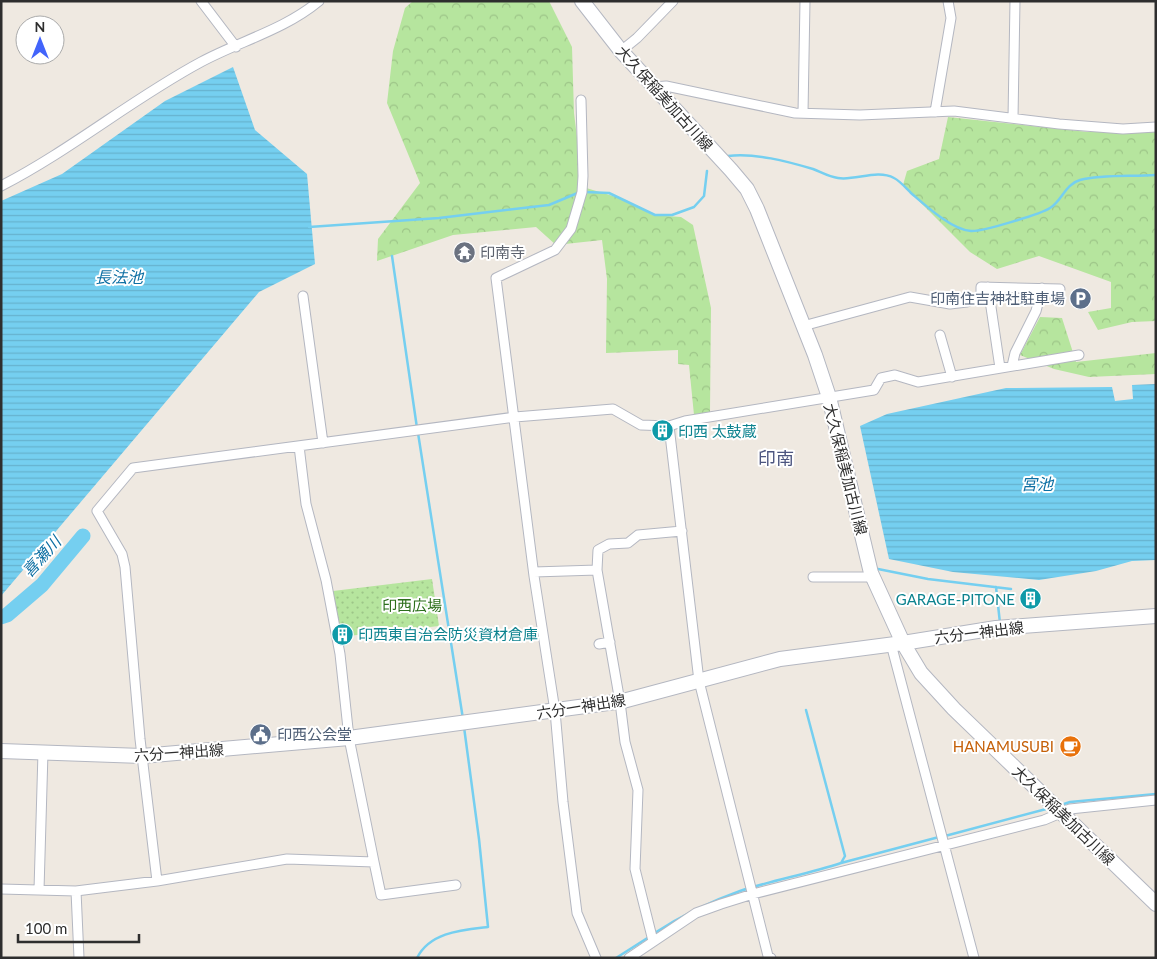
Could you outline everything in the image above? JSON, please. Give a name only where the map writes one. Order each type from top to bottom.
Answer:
[{"type":"main road","name":"大久保稲美加古川線","points":[[582,1],[621,51],[747,189],[757,209],[829,397],[874,578],[897,644],[954,709],[1156,904]]},
{"type":"main road","name":"六分一神出線","points":[[1,751],[142,756],[349,738],[620,702],[780,659],[897,644],[996,628],[1156,616]]},
{"type":"street","points":[[201,1],[236,46]]},
{"type":"street","points":[[1,186],[64,148],[133,102],[202,62],[289,21],[319,1]]},
{"type":"street","points":[[621,51],[637,38],[673,1]]},
{"type":"street","points":[[803,113],[805,1]]},
{"type":"street","points":[[935,112],[951,18],[948,1]]},
{"type":"street","points":[[1013,118],[1015,1]]},
{"type":"street","points":[[654,87],[666,86],[795,113],[860,115],[954,111],[1123,129],[1156,127]]},
{"type":"street","points":[[581,100],[584,176],[582,192],[571,229],[554,250],[496,278],[534,572],[555,711],[577,913],[596,958]]},
{"type":"street","points":[[803,326],[910,297],[950,304],[967,302],[981,296],[981,287],[1060,289]]},
{"type":"street","points":[[988,287],[1000,368]]},
{"type":"street","points":[[1012,366],[1015,353],[1036,312],[1042,288]]},
{"type":"street","points":[[303,296],[323,443]]},
{"type":"street","points":[[940,335],[952,376]]},
{"type":"street","points":[[157,881],[142,756],[125,567],[122,554],[97,511],[133,468],[515,417],[612,409],[641,425],[669,426],[685,421],[874,390],[881,378],[895,375],[918,382],[1079,355]]},
{"type":"street","points":[[669,426],[699,681],[770,958]]},
{"type":"street","points":[[299,446],[306,504],[326,580],[340,654],[349,738],[381,895],[456,885]]},
{"type":"street","points":[[653,941],[635,869],[638,790],[625,742],[597,570],[598,550],[609,544],[628,543],[638,535],[682,531]]},
{"type":"street","points":[[534,572],[597,570]]},
{"type":"street","points":[[813,577],[874,578]]},
{"type":"street","points":[[599,644],[610,642]]},
{"type":"street","points":[[897,644],[944,846],[974,958]]},
{"type":"street","points":[[39,890],[43,752]]},
{"type":"street","points":[[629,958],[696,913],[753,894],[1044,820],[1061,812],[1156,800]]},
{"type":"street","points":[[1,888],[76,891],[157,881],[287,859],[374,862]]},
{"type":"street","points":[[76,891],[79,958]]},
{"type":"green space","points":[[413,1],[549,1],[572,47],[574,113],[583,187],[626,200],[652,215],[681,217],[693,225],[711,308],[710,412],[694,415],[689,365],[678,364],[678,350],[606,353],[607,279],[602,240],[556,245],[536,227],[453,235],[377,261],[378,239],[420,183],[387,103],[393,51],[405,8]]},
{"type":"green space","points":[[948,117],[1088,132],[1156,130],[1156,321],[1132,322],[1098,330],[1088,312],[1111,308],[1111,282],[1039,256],[997,269],[970,252],[903,185],[907,171],[939,159]]},
{"type":"green space","points":[[1040,317],[1062,318],[1076,362],[1156,353],[1156,374],[1089,377],[1054,369],[1020,355]]},
{"type":"green space","name":"印西広場","points":[[432,579],[439,626],[339,637],[333,591]]},
{"type":"water","name":"長法池","points":[[233,67],[255,130],[307,174],[315,264],[259,292],[1,596],[1,201],[62,174],[165,101]]},
{"type":"water","name":"宮池","points":[[1156,384],[1156,560],[1132,561],[1096,571],[1039,580],[953,572],[889,559],[860,426],[887,414],[1006,388],[1112,387],[1115,401],[1133,399],[1132,385]]},
{"type":"waterway","points":[[728,156],[739,155],[771,158],[838,178],[873,175],[894,178],[947,222],[964,230],[971,231],[998,226],[1044,211],[1054,205],[1071,185],[1080,180],[1108,176],[1156,175]]},
{"type":"waterway","points":[[585,192],[609,193],[655,215],[672,215],[694,207],[704,196],[707,171]]},
{"type":"waterway","points":[[309,227],[439,218],[549,205],[580,192]]},
{"type":"waterway","points":[[392,256],[417,428]]},
{"type":"waterway","points":[[418,433],[463,719]]},
{"type":"waterway","name":"喜瀬川","points":[[1,617],[7,615],[42,585],[83,536]]},
{"type":"waterway","points":[[878,569],[928,579],[1011,589]]},
{"type":"waterway","points":[[996,587],[1000,623]]},
{"type":"waterway","points":[[653,934],[695,910],[729,895],[841,863],[845,856],[806,710]]},
{"type":"waterway","points":[[417,958],[423,949],[438,938],[458,931],[488,927],[479,839],[464,727]]},
{"type":"waterway","points":[[1061,805],[1070,802],[1156,794]]},
{"type":"waterway","points":[[945,836],[1050,808]]},
{"type":"waterway","points":[[841,863],[939,837]]},
{"type":"waterway","points":[[616,958],[649,937]]},
{"type":"place","name":"印南寺","points":[[464,252]]},
{"type":"place","name":"印南住吉神社駐車場","points":[[1081,298]]},
{"type":"place","name":"印西 太鼓蔵","points":[[662,431]]},
{"type":"place","name":"GARAGE-PITONE","points":[[1031,599]]},
{"type":"place","name":"印西東自治会防災資材倉庫","points":[[342,634]]},
{"type":"place","name":"印西公会堂","points":[[261,734]]},
{"type":"place","name":"HANAMUSUBI","points":[[1070,746]]},
{"type":"district","name":"印南","points":[[776,458]]}]
